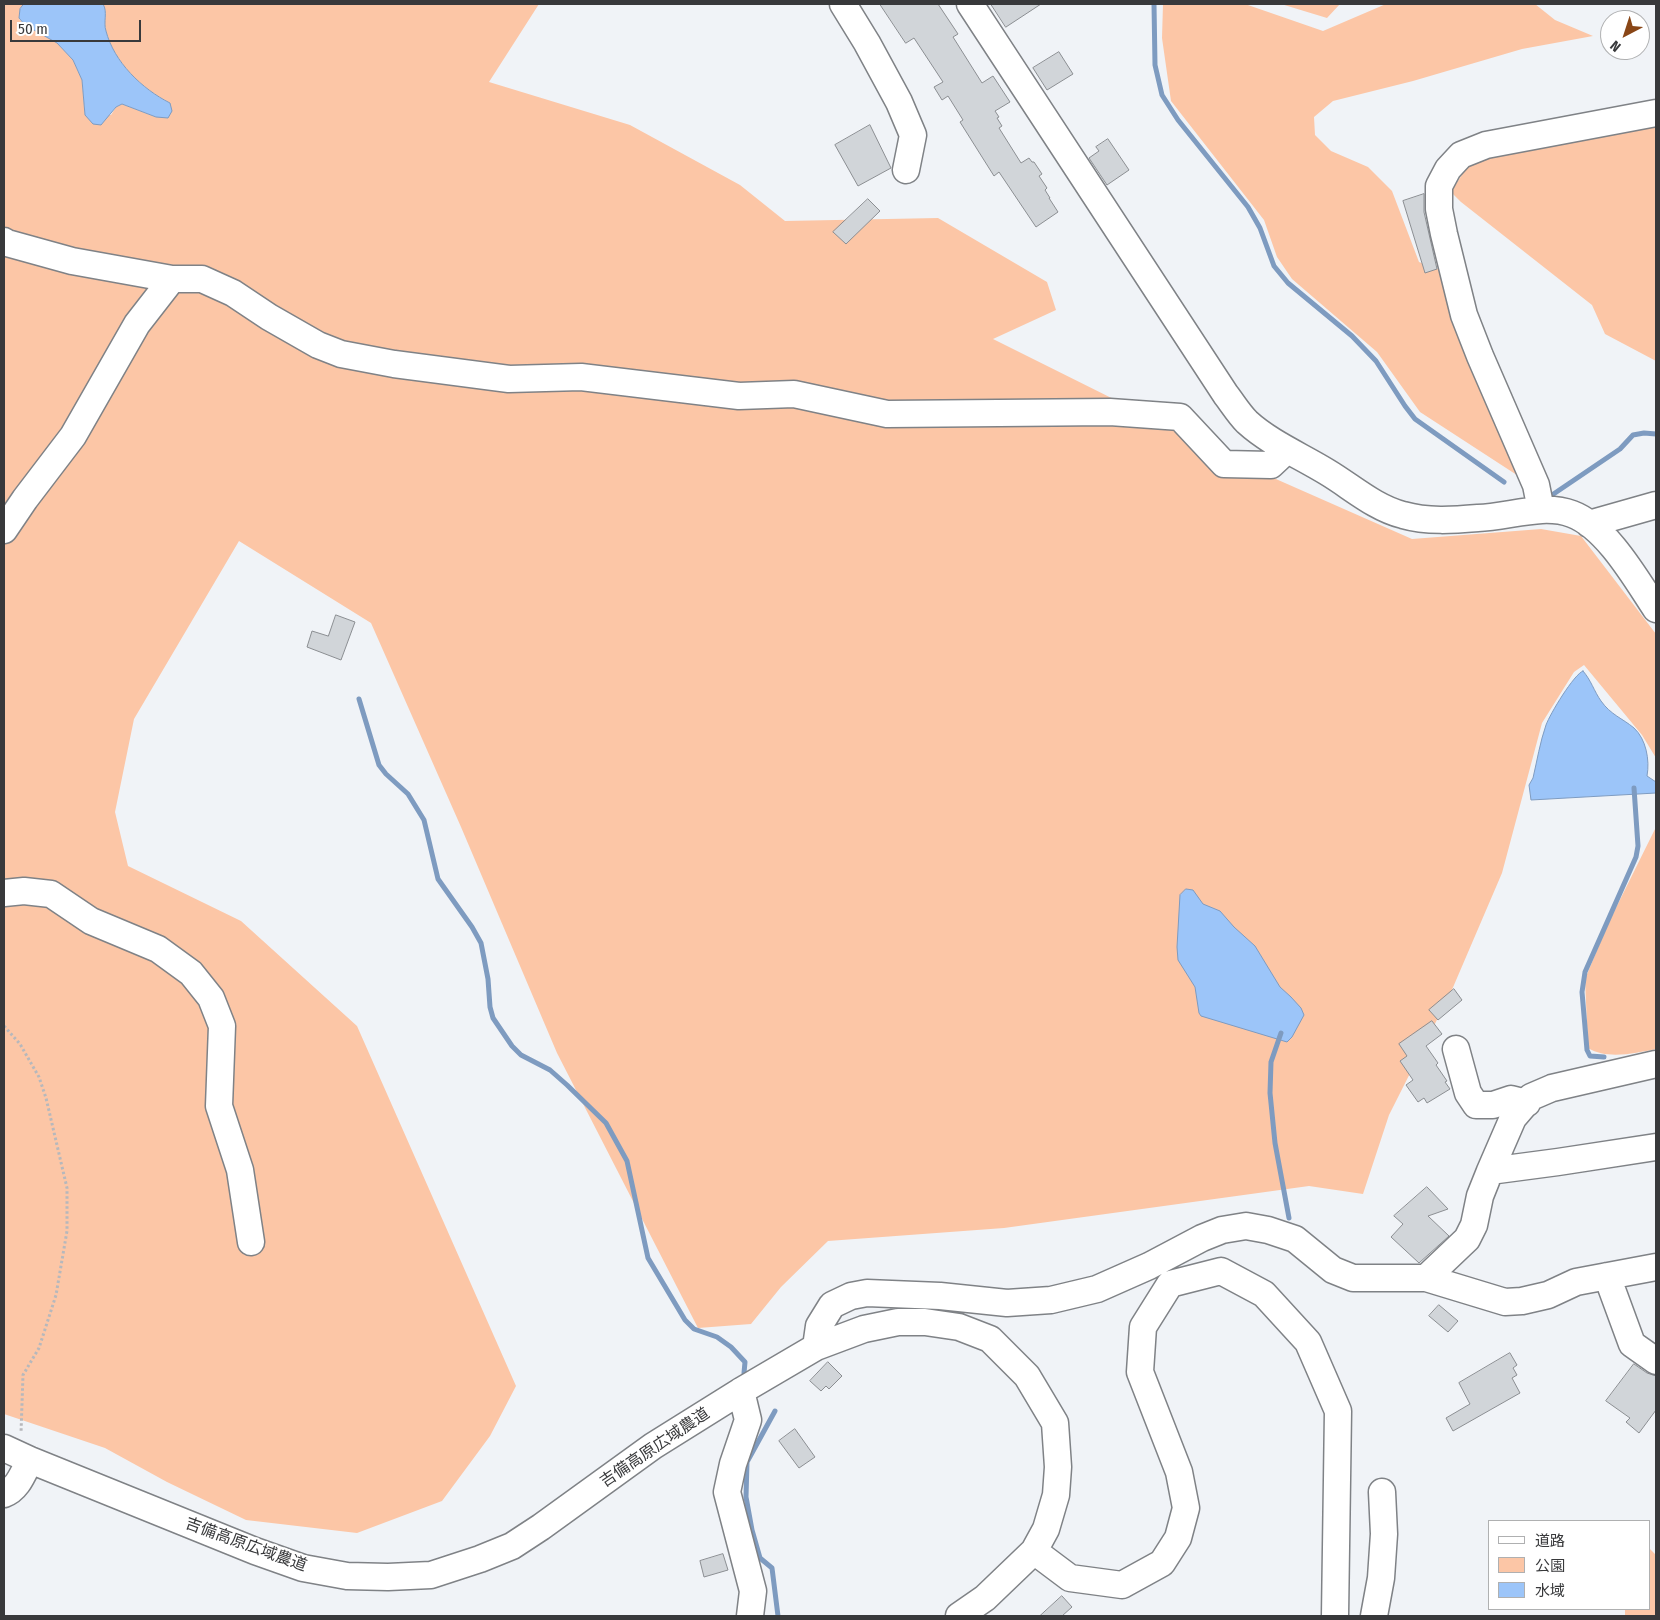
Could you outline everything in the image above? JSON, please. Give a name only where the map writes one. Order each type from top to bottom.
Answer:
[{"type":"street","points":[[842,4],[872,51],[914,135],[906,170]]},
{"type":"street","points":[[970,4],[1226,395],[1247,422],[1287,450],[1330,474],[1382,508],[1403,515],[1428,520],[1480,518],[1556,509],[1573,514],[1590,524],[1621,555],[1656,609]]},
{"type":"street","points":[[1541,510],[1536,485],[1464,315],[1444,234],[1439,208],[1439,186],[1448,169],[1462,155],[1486,145],[1656,113]]},
{"type":"street","points":[[4,241],[72,261],[172,279],[202,278],[233,293],[269,317],[318,345],[341,354],[394,364],[509,379],[581,377],[739,396],[794,394],[887,414],[1110,412],[1180,417],[1224,464],[1271,465],[1287,450]]},
{"type":"street","points":[[4,530],[73,436],[137,324],[172,279]]},
{"type":"street","points":[[1590,524],[1656,505]]},
{"type":"street","points":[[4,893],[24,891],[51,894],[91,921],[158,949],[191,973],[211,998],[222,1026],[219,1106],[240,1170],[251,1242]]},
{"type":"street","points":[[1456,1048],[1468,1093],[1476,1105],[1493,1105],[1511,1099],[1527,1103]]},
{"type":"street","points":[[1426,1278],[1467,1239],[1474,1225],[1480,1196],[1514,1118],[1532,1097],[1552,1088],[1656,1064]]},
{"type":"street","points":[[1490,1171],[1656,1147]]},
{"type":"street","points":[[816,1347],[819,1326],[832,1305],[851,1296],[867,1293],[940,1296],[1007,1302],[1051,1300],[1097,1288],[1148,1266],[1215,1233],[1246,1226],[1268,1230],[1295,1239],[1333,1270],[1353,1278],[1426,1278],[1506,1302],[1522,1301],[1548,1295],[1576,1282],[1656,1267]]},
{"type":"street","points":[[1034,1551],[1070,1578],[1122,1585],[1162,1563],[1178,1538],[1186,1508],[1179,1472],[1140,1372],[1143,1328],[1170,1284],[1221,1271],[1264,1294],[1308,1342],[1338,1412],[1335,1616]]},
{"type":"street","points":[[1608,1276],[1632,1344],[1656,1361]]},
{"type":"street","name":"吉備高原広域農道","points":[[18,1455],[256,1551],[303,1568],[347,1576],[431,1575],[512,1546],[653,1446],[741,1390],[816,1347],[864,1329],[898,1322],[925,1322],[959,1327],[990,1338],[1027,1376],[1054,1423],[1058,1466],[1056,1495],[1046,1529],[1034,1551],[985,1598],[959,1616]]},
{"type":"street","points":[[741,1390],[748,1420],[733,1464],[727,1492],[753,1591],[750,1616]]},
{"type":"street","points":[[4,1494],[11,1492],[20,1480],[18,1455]]},
{"type":"street","points":[[1374,1616],[1381,1578],[1384,1534],[1382,1492]]},
{"type":"path","points":[[4,1026],[20,1044],[39,1077],[46,1098],[66,1188],[67,1231],[56,1295],[39,1348],[23,1375],[18,1455]]},
{"type":"green space","points":[[4,4],[24,4],[20,9],[19,19],[25,25],[57,43],[73,60],[82,80],[85,115],[111,115],[116,107],[122,104],[156,117],[170,103],[149,90],[122,64],[106,31],[103,4],[539,4],[489,82],[630,125],[740,185],[785,221],[938,218],[1047,282],[1056,310],[993,339],[1260,472],[1412,539],[1541,529],[1581,536],[1656,634],[1656,758],[1642,735],[1584,665],[1574,672],[1542,723],[1502,873],[1451,992],[1389,1115],[1363,1194],[1309,1186],[1004,1228],[828,1241],[781,1287],[751,1324],[698,1328],[557,1053],[461,827],[371,623],[239,541],[134,719],[115,812],[128,866],[241,921],[357,1026],[516,1386],[490,1436],[442,1501],[357,1533],[246,1520],[167,1482],[105,1448],[4,1414]]},
{"type":"green space","points":[[1163,4],[1245,4],[1323,31],[1386,4],[1535,4],[1555,20],[1593,36],[1522,49],[1413,81],[1333,101],[1314,117],[1315,135],[1331,151],[1368,167],[1392,191],[1419,262],[1438,269],[1462,336],[1523,479],[1420,412],[1377,352],[1292,279],[1277,257],[1264,220],[1171,101],[1162,38]]},
{"type":"green space","points":[[1281,4],[1340,4],[1327,18]]},
{"type":"green space","points":[[1656,119],[1656,361],[1605,334],[1592,305],[1461,202],[1451,192],[1470,162]]},
{"type":"green space","points":[[1656,827],[1656,1049],[1613,1055],[1604,1054],[1588,1048],[1585,979],[1608,924]]},
{"type":"green space","points":[[1650,1549],[1656,1555],[1656,1616],[1625,1616],[1625,1610],[1650,1610]]},
{"type":"water","points":[[24,4],[103,4],[106,31],[115,53],[130,73],[149,90],[170,103],[172,111],[168,118],[156,117],[122,104],[116,107],[101,125],[93,124],[85,115],[82,80],[73,60],[57,43],[25,25],[19,18],[20,9]]},
{"type":"water","points":[[1583,671],[1605,706],[1634,728],[1642,738],[1648,763],[1647,776],[1656,782],[1656,793],[1531,800],[1529,785],[1533,778],[1548,720],[1568,687]]},
{"type":"water","points":[[1186,889],[1193,890],[1203,904],[1220,911],[1255,946],[1280,987],[1301,1008],[1304,1015],[1292,1037],[1287,1042],[1201,1016],[1199,1013],[1195,987],[1178,960],[1180,895]]},
{"type":"building","points":[[880,4],[938,4],[958,34],[953,37],[982,83],[993,76],[1010,102],[995,111],[1002,126],[999,128],[1021,163],[1029,158],[1034,162],[1042,174],[1039,176],[1047,188],[1045,190],[1058,212],[1036,227],[999,172],[994,176],[960,122],[963,120],[948,96],[942,100],[934,87],[943,82],[914,38],[906,43]]},
{"type":"building","points":[[991,4],[1041,4],[1006,27]]},
{"type":"building","points":[[1059,52],[1073,74],[1047,90],[1033,68]]},
{"type":"building","points":[[870,125],[891,168],[858,186],[835,145]]},
{"type":"building","points":[[1108,139],[1129,170],[1107,185],[1089,158],[1099,151],[1096,147]]},
{"type":"building","points":[[1424,194],[1424,212],[1437,269],[1425,273],[1403,201]]},
{"type":"building","points":[[868,199],[880,211],[846,244],[833,232]]},
{"type":"building","points":[[336,615],[355,622],[341,660],[307,647],[312,631],[328,636]]},
{"type":"building","points":[[1454,989],[1462,1000],[1438,1020],[1429,1010]]},
{"type":"building","points":[[1432,1021],[1442,1034],[1426,1046],[1438,1063],[1436,1065],[1450,1089],[1427,1103],[1424,1098],[1418,1102],[1406,1085],[1413,1080],[1400,1061],[1407,1056],[1399,1044]]},
{"type":"building","points":[[1427,1187],[1448,1209],[1428,1216],[1449,1236],[1419,1263],[1391,1237],[1403,1224],[1394,1216]]},
{"type":"building","points":[[1439,1305],[1458,1321],[1448,1332],[1429,1316]]},
{"type":"building","points":[[1510,1353],[1517,1365],[1513,1368],[1517,1375],[1512,1378],[1520,1393],[1453,1431],[1446,1418],[1470,1404],[1459,1383]]},
{"type":"building","points":[[828,1362],[842,1376],[829,1389],[826,1386],[821,1391],[810,1381]]},
{"type":"building","points":[[1634,1364],[1647,1373],[1656,1376],[1656,1410],[1639,1433],[1626,1422],[1630,1418],[1606,1401]]},
{"type":"building","points":[[795,1429],[815,1457],[799,1468],[779,1441]]},
{"type":"building","points":[[723,1554],[728,1570],[704,1577],[700,1561]]},
{"type":"building","points":[[1062,1596],[1072,1607],[1062,1616],[1040,1616]]},
{"type":"waterway","points":[[1154,4],[1155,65],[1162,95],[1178,120],[1248,207],[1260,228],[1274,266],[1288,283],[1352,336],[1376,361],[1415,419],[1504,482]]},
{"type":"waterway","points":[[1552,495],[1620,449],[1633,435],[1644,433],[1656,434]]},
{"type":"waterway","points":[[359,699],[379,765],[408,794],[424,820],[438,879],[481,943],[493,1018],[512,1046],[521,1055],[550,1070],[606,1123],[627,1161],[648,1258],[685,1320],[694,1329],[717,1337],[731,1347],[745,1362],[744,1373]]},
{"type":"waterway","points":[[1604,1057],[1590,1056],[1587,1050],[1582,992],[1585,972],[1636,857],[1638,846],[1634,788]]},
{"type":"waterway","points":[[1281,1033],[1271,1062],[1270,1093],[1275,1143],[1289,1218]]},
{"type":"waterway","points":[[775,1411],[747,1462],[746,1497],[752,1530],[760,1558],[772,1568],[778,1616]]}]
